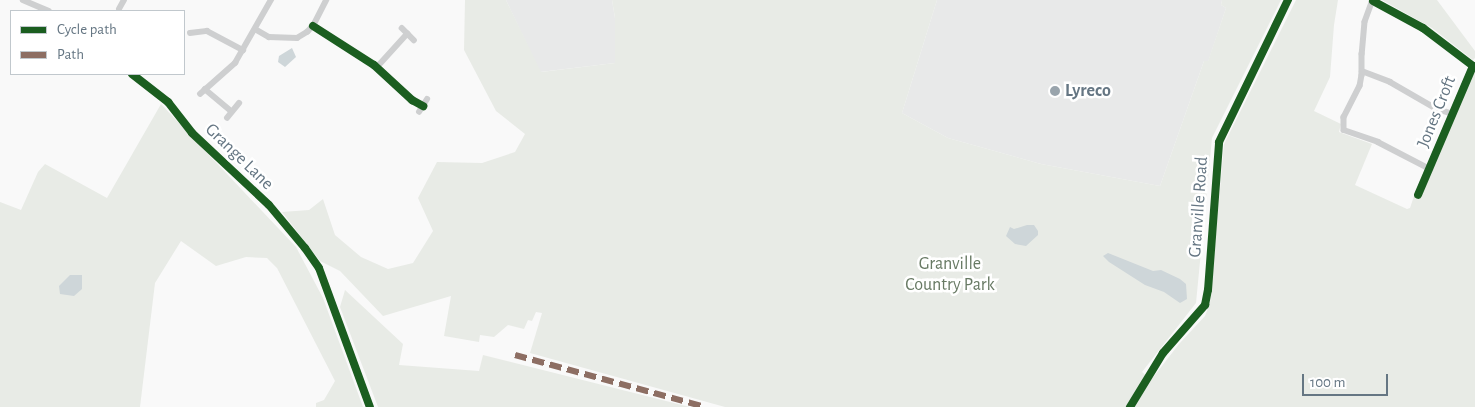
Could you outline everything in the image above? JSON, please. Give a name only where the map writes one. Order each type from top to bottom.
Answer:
[{"type":"street","points":[[23,0],[47,10]]},
{"type":"street","points":[[119,9],[124,0]]},
{"type":"street","points":[[232,112],[203,92],[235,63],[271,0]]},
{"type":"street","points":[[255,30],[269,37],[297,38],[308,32],[313,26],[326,0]]},
{"type":"street","name":"Granville Road","points":[[1130,407],[1163,353],[1205,305],[1208,290],[1219,142],[1288,0]]},
{"type":"street","points":[[1373,0],[1365,22],[1360,86],[1344,117],[1344,130],[1378,142],[1430,169]]},
{"type":"street","name":"Jones Croft","points":[[1373,0],[1423,28],[1473,66],[1418,195]]},
{"type":"street","points":[[313,26],[377,67],[412,100],[423,106]]},
{"type":"street","points":[[402,28],[414,40]]},
{"type":"street","points":[[190,33],[208,31],[243,50]]},
{"type":"street","points":[[377,67],[407,34]]},
{"type":"street","points":[[1362,71],[1383,79],[1437,109],[1453,114]]},
{"type":"street","name":"Grange Lane","points":[[133,75],[168,102],[192,133],[269,205],[305,248],[319,268],[370,407]]},
{"type":"street","points":[[419,112],[427,99]]},
{"type":"street","points":[[227,118],[239,103]]},
{"type":"shaded area","points":[[506,0],[612,0],[615,18],[615,63],[540,72]]},
{"type":"shaded area","name":"Lyreco","points":[[937,0],[1222,0],[1221,5],[1226,8],[1208,62],[1204,61],[1160,186],[1041,164],[948,138],[902,113]]},
{"type":"shaded area","points":[[292,48],[296,57],[285,67],[278,62],[279,56]]},
{"type":"shaded area","points":[[1034,225],[1038,235],[1026,246],[1015,244],[1006,236],[1010,227],[1014,229]]},
{"type":"shaded area","points":[[1108,253],[1153,271],[1161,270],[1180,279],[1186,284],[1187,299],[1180,303],[1164,292],[1145,285],[1109,262],[1103,256]]},
{"type":"shaded area","points":[[70,275],[82,275],[82,289],[74,296],[60,294],[59,286]]},
{"type":"green space","name":"Granville Country Park","points":[[465,0],[506,0],[541,72],[615,63],[615,18],[612,0],[937,0],[902,113],[948,138],[1041,164],[1160,186],[1204,61],[1208,61],[1226,8],[1221,5],[1222,0],[1281,0],[1212,138],[1196,303],[1142,372],[1151,380],[1179,344],[1205,316],[1210,303],[1224,144],[1296,0],[1338,0],[1330,77],[1314,111],[1341,124],[1339,132],[1372,144],[1355,185],[1407,209],[1410,208],[1415,193],[1421,196],[1443,146],[1465,85],[1475,68],[1475,407],[725,407],[530,353],[542,313],[536,312],[532,321],[528,320],[524,329],[508,325],[494,337],[480,335],[479,342],[444,336],[451,296],[383,316],[340,271],[320,261],[282,212],[309,210],[323,199],[335,235],[361,257],[388,269],[413,263],[433,231],[418,198],[437,162],[482,163],[515,152],[525,134],[496,111],[464,50]]},
{"type":"green space","points":[[1382,0],[1437,0],[1475,51],[1475,58],[1473,60],[1432,28]]},
{"type":"green space","points":[[161,104],[296,247],[323,298],[363,407],[316,407],[316,403],[324,400],[335,381],[277,268],[267,258],[246,257],[216,266],[181,241],[155,283],[140,407],[0,407],[0,202],[21,210],[38,172],[45,164],[107,198]]},
{"type":"green space","points":[[345,290],[403,344],[399,365],[479,371],[483,355],[690,407],[378,407],[340,307]]},
{"type":"marked path","points":[[515,355],[705,407]]},
{"type":"cycle path","points":[[1130,407],[1163,353],[1205,305],[1208,290],[1219,142],[1288,0]]},
{"type":"cycle path","points":[[1373,1],[1423,28],[1473,66],[1418,195]]},
{"type":"cycle path","points":[[313,26],[374,65],[412,100],[423,106]]},
{"type":"cycle path","points":[[133,75],[168,102],[192,133],[269,205],[305,248],[319,268],[370,407]]},
{"type":"place","name":"Lyreco","points":[[1055,91]]}]
